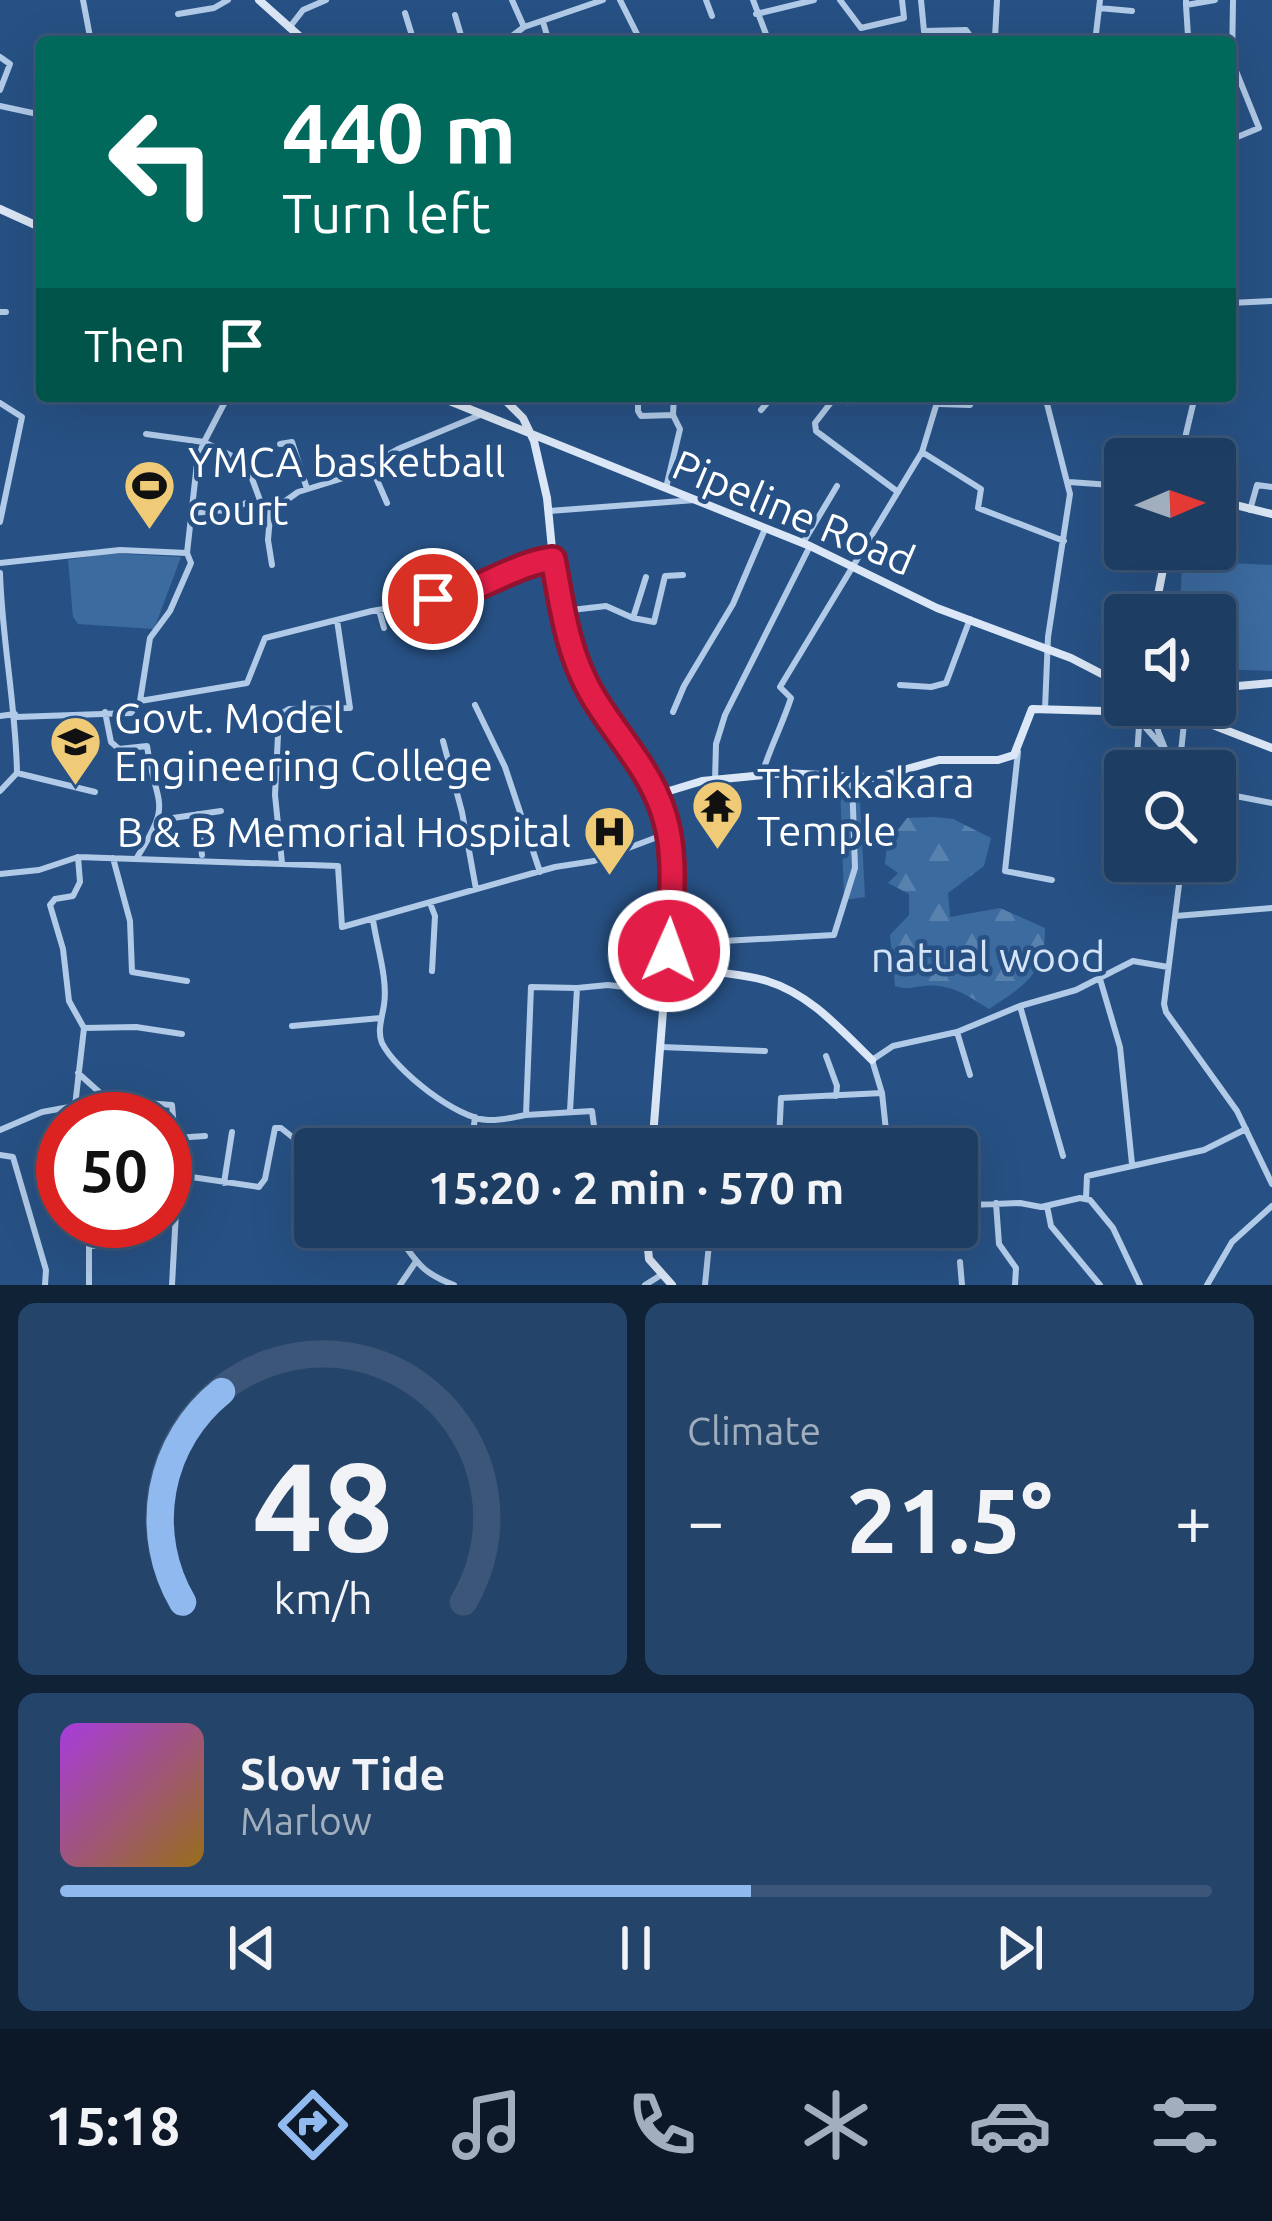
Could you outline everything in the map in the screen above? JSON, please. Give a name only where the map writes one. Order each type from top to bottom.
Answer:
[{"type":"street","points":[[83,0],[91,36]]},
{"type":"street","points":[[178,14],[214,8],[228,0]]},
{"type":"street","points":[[260,0],[299,36]]},
{"type":"street","points":[[289,28],[311,4],[326,0]]},
{"type":"street","points":[[512,0],[524,27]]},
{"type":"street","points":[[512,36],[524,27],[603,0]]},
{"type":"street","points":[[620,0],[638,36]]},
{"type":"street","points":[[706,0],[712,16]]},
{"type":"street","points":[[753,0],[766,36]]},
{"type":"street","points":[[756,14],[814,0]]},
{"type":"street","points":[[840,0],[861,28],[904,18],[902,0]]},
{"type":"street","points":[[921,0],[924,32],[966,30],[969,36]]},
{"type":"street","points":[[995,36],[997,0]]},
{"type":"street","points":[[1188,36],[1186,3],[1215,0]]},
{"type":"street","points":[[1232,0],[1232,36]]},
{"type":"street","points":[[1096,36],[1100,4],[1132,11]]},
{"type":"street","points":[[405,13],[412,36]]},
{"type":"street","points":[[455,15],[461,36]]},
{"type":"street","points":[[543,22],[547,36]]},
{"type":"street","points":[[0,57],[10,64],[0,90]]},
{"type":"street","points":[[1236,71],[1259,128],[1236,138]]},
{"type":"street","points":[[0,106],[36,115]]},
{"type":"street","points":[[0,209],[36,225]]},
{"type":"street","points":[[1236,303],[1272,301]]},
{"type":"street","points":[[0,714],[131,713],[140,701],[150,638],[170,610],[191,563],[187,554],[197,463],[225,402]]},
{"type":"street","name":"Pipeline Road","points":[[450,402],[807,544],[1104,676]]},
{"type":"street","points":[[509,402],[532,435],[575,663],[594,698],[633,749],[668,833],[669,948],[654,1128]]},
{"type":"street","points":[[638,402],[641,416],[673,415]]},
{"type":"street","points":[[666,488],[680,429],[673,415],[674,402]]},
{"type":"street","points":[[761,410],[768,402]]},
{"type":"street","points":[[831,402],[815,422],[816,431],[898,492]]},
{"type":"street","points":[[760,777],[790,704],[791,698],[780,687],[922,452],[938,402]]},
{"type":"street","points":[[1045,709],[1047,649],[1069,482],[1047,402]]},
{"type":"street","points":[[1185,438],[1194,402]]},
{"type":"street","points":[[0,403],[22,417],[0,521]]},
{"type":"street","points":[[192,513],[266,504],[371,466],[398,449],[480,415]]},
{"type":"street","points":[[146,434],[204,442],[241,460]]},
{"type":"street","points":[[280,444],[292,442],[307,489]]},
{"type":"street","points":[[922,452],[981,489],[978,508],[1064,541]]},
{"type":"street","points":[[371,466],[387,503]]},
{"type":"street","points":[[250,473],[266,504],[272,565]]},
{"type":"street","points":[[1069,482],[1104,484]]},
{"type":"street","points":[[1250,510],[1257,484],[1272,487]]},
{"type":"street","points":[[715,781],[716,744],[725,715],[837,486]]},
{"type":"street","points":[[549,511],[695,500]]},
{"type":"street","points":[[1236,506],[1272,514]]},
{"type":"street","points":[[673,712],[683,686],[734,604],[765,529]]},
{"type":"street","points":[[0,563],[120,550],[187,554]]},
{"type":"street","points":[[140,701],[247,683],[265,638],[448,598],[530,562],[553,559]]},
{"type":"street","points":[[415,564],[433,599]]},
{"type":"street","points":[[0,573],[17,773],[0,791]]},
{"type":"street","points":[[563,611],[607,606],[654,622],[665,576],[683,575]]},
{"type":"street","points":[[633,618],[646,577]]},
{"type":"street","points":[[380,610],[383,628]]},
{"type":"street","points":[[900,686],[946,683],[970,619]]},
{"type":"street","points":[[282,863],[275,795],[279,715],[289,709],[350,708],[337,620]]},
{"type":"street","points":[[1236,686],[1272,683]]},
{"type":"street","points":[[475,705],[506,767],[540,872]]},
{"type":"street","points":[[656,795],[715,781],[785,773],[874,778],[939,760],[998,760],[1014,755],[1032,710],[1104,713]]},
{"type":"street","points":[[105,712],[111,742],[119,749],[147,746],[162,806],[136,859]]},
{"type":"street","points":[[1147,726],[1165,750]]},
{"type":"street","points":[[1160,726],[1165,750]]},
{"type":"street","points":[[1216,726],[1272,748]]},
{"type":"street","points":[[1019,736],[1005,871],[1052,880]]},
{"type":"street","points":[[443,741],[476,889]]},
{"type":"street","points":[[17,773],[95,792]]},
{"type":"street","points":[[669,948],[834,935],[855,868],[852,777]]},
{"type":"street","points":[[1236,796],[1272,803]]},
{"type":"street","points":[[159,820],[221,811]]},
{"type":"street","points":[[198,814],[202,855]]},
{"type":"street","points":[[0,874],[39,870],[78,857],[338,866],[342,927],[594,861],[668,833]]},
{"type":"street","points":[[76,1092],[84,1028],[68,1001],[63,949],[50,905],[55,898],[77,891],[78,857]]},
{"type":"street","points":[[112,858],[130,922],[132,971],[188,981]]},
{"type":"street","points":[[1180,882],[1166,1012],[1246,1129],[1272,1184]]},
{"type":"street","points":[[430,903],[435,916],[432,971]]},
{"type":"street","points":[[1176,916],[1272,908]]},
{"type":"street","points":[[373,920],[384,987],[382,1042],[426,1089],[460,1112],[487,1120],[592,1111],[594,1128]]},
{"type":"street","points":[[669,948],[706,973],[768,981],[826,1015],[872,1060],[882,1093],[883,1128]]},
{"type":"street","points":[[872,1060],[892,1046],[957,1032],[1076,990],[1133,961],[1168,967]]},
{"type":"street","points":[[1100,978],[1120,1047],[1132,1164]]},
{"type":"street","points":[[526,1115],[531,987],[608,985],[666,992]]},
{"type":"street","points":[[570,1112],[577,988]]},
{"type":"street","points":[[1020,1006],[1063,1156]]},
{"type":"street","points":[[292,1026],[381,1018]]},
{"type":"street","points":[[84,1028],[136,1027],[182,1034]]},
{"type":"street","points":[[957,1032],[970,1076]]},
{"type":"street","points":[[661,1047],[765,1051]]},
{"type":"street","points":[[826,1056],[836,1096]]},
{"type":"street","points":[[78,1073],[99,1092]]},
{"type":"street","points":[[778,1128],[781,1098],[882,1093]]},
{"type":"street","points":[[0,1130],[36,1115]]},
{"type":"street","points":[[474,1128],[475,1117]]},
{"type":"street","points":[[192,1177],[262,1185],[275,1128],[294,1141]]},
{"type":"street","points":[[1086,1199],[1087,1177],[1204,1150],[1246,1129]]},
{"type":"street","points":[[224,1183],[232,1132]]},
{"type":"street","points":[[192,1137],[205,1136]]},
{"type":"street","points":[[0,1155],[13,1157],[21,1179],[46,1270],[45,1285]]},
{"type":"street","points":[[978,1204],[1046,1206],[1086,1199],[1113,1228],[1140,1285]]},
{"type":"street","points":[[996,1203],[999,1244],[1016,1268],[1015,1285]]},
{"type":"street","points":[[1046,1206],[1051,1226],[1100,1285]]},
{"type":"street","points":[[1207,1285],[1232,1242],[1272,1206]]},
{"type":"street","points":[[89,1285],[91,1248]]},
{"type":"street","points":[[172,1285],[174,1248]]},
{"type":"street","points":[[405,1248],[416,1263],[454,1285]]},
{"type":"street","points":[[647,1248],[671,1285]]},
{"type":"street","points":[[705,1285],[709,1248]]},
{"type":"street","points":[[960,1262],[962,1285]]},
{"type":"street","points":[[400,1285],[416,1263]]},
{"type":"street","points":[[645,1285],[661,1275]]},
{"type":"green space","points":[[108,553],[181,557],[154,629],[78,624],[73,617],[68,560]]},
{"type":"green space","points":[[1272,565],[1272,671],[1236,670],[1236,594],[1181,594],[1182,570]]},
{"type":"green space","points":[[859,782],[865,897],[844,900],[840,783]]},
{"type":"green space","name":"natual wood","points":[[907,818],[953,819],[991,838],[984,866],[948,893],[950,917],[1000,908],[1045,928],[1037,968],[989,1009],[942,987],[895,986],[890,935],[909,915],[909,894],[888,883],[898,873],[885,864],[887,844]]},
{"type":"place","name":"YMCA basketball court","points":[[149,531]]},
{"type":"place","name":"Govt. Model Engineering College","points":[[75,787]]},
{"type":"place","name":"Thrikkakara Temple","points":[[718,852]]},
{"type":"place","name":"B & B Memorial Hospital","points":[[610,877]]},
{"type":"route","points":[[433,599],[448,598],[530,562],[553,559],[575,663],[594,698],[633,749],[663,814],[671,853],[669,951]]}]
